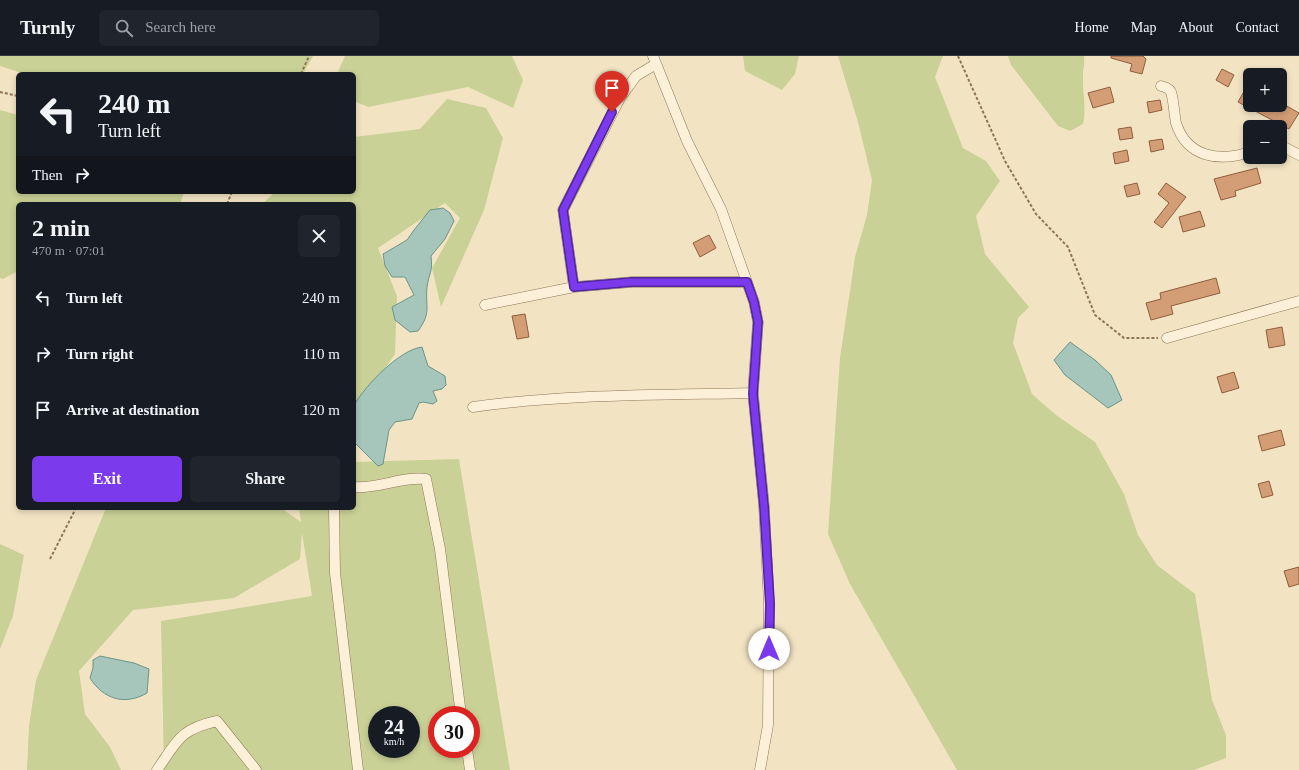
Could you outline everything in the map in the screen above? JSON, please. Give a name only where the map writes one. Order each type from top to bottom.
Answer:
[{"type":"street","points":[[574,287],[563,210],[620,98],[636,76],[654,60],[686,141],[721,209],[754,302],[758,322],[753,394],[764,506],[770,604],[768,725],[760,770]]},
{"type":"street","points":[[1161,86],[1166,87],[1171,92],[1176,123],[1182,137],[1198,151],[1211,156],[1225,158],[1243,154]]},
{"type":"street","points":[[1287,149],[1299,155]]},
{"type":"street","points":[[485,305],[574,287],[632,282],[747,282]]},
{"type":"street","points":[[1167,338],[1299,301]]},
{"type":"street","points":[[473,407],[507,402],[588,396],[753,394]]},
{"type":"street","points":[[356,487],[368,488],[418,478],[426,479],[440,549],[460,706]]},
{"type":"street","points":[[334,510],[335,573],[358,770]]},
{"type":"street","points":[[158,770],[182,735],[202,724],[217,721],[256,770]]},
{"type":"street","points":[[468,758],[470,770]]},
{"type":"path","points":[[302,72],[309,56]]},
{"type":"path","points":[[958,56],[1005,161],[1036,214],[1068,247],[1094,315],[1124,338],[1167,338]]},
{"type":"path","points":[[0,92],[16,96]]},
{"type":"path","points":[[50,559],[75,510]]},
{"type":"green space","points":[[0,56],[313,56],[304,72],[19,72],[0,66]]},
{"type":"green space","points":[[345,56],[512,56],[523,80],[513,108],[468,87],[368,107],[356,102],[356,72],[338,72]]},
{"type":"green space","points":[[743,56],[799,56],[795,74],[782,90],[745,71]]},
{"type":"green space","points":[[838,56],[943,56],[935,77],[963,148],[986,161],[1000,181],[976,216],[985,254],[1029,307],[1018,318],[1013,343],[1032,394],[1056,415],[1095,442],[1124,494],[1138,535],[1157,565],[1195,594],[1212,700],[1226,735],[1226,758],[1194,770],[957,770],[850,584],[828,534],[840,358],[855,257],[867,215],[872,180],[858,122]]},
{"type":"green space","points":[[1008,56],[1084,56],[1083,81],[1085,112],[1083,124],[1070,131],[1058,126],[1011,65]]},
{"type":"green space","points":[[447,99],[486,108],[503,138],[484,210],[441,307],[432,268],[460,218],[445,203],[378,248],[397,296],[395,354],[356,410],[356,202],[264,202],[273,194],[356,194],[356,137],[420,129]]},
{"type":"green space","points":[[0,110],[16,114],[16,194],[183,194],[181,202],[16,202],[16,272],[3,279],[0,278]]},
{"type":"green space","points":[[459,459],[510,770],[164,770],[161,621],[312,596],[302,533],[300,559],[234,598],[133,610],[79,671],[85,714],[110,747],[121,770],[27,770],[29,726],[36,680],[105,510],[284,510],[301,522],[299,510],[356,510],[356,462]]},
{"type":"green space","points":[[0,544],[24,555],[13,616],[0,649]]},
{"type":"water","points":[[443,208],[450,213],[454,221],[445,239],[431,256],[432,266],[427,287],[427,309],[425,319],[418,331],[410,332],[395,320],[392,307],[414,295],[405,277],[392,277],[385,266],[383,254],[407,240],[430,210]]},
{"type":"water","points":[[1070,342],[1095,360],[1111,375],[1122,400],[1108,408],[1065,375],[1054,360]]},
{"type":"water","points":[[422,347],[428,366],[445,376],[446,385],[442,389],[433,391],[437,401],[433,404],[423,402],[419,403],[412,419],[395,422],[389,430],[383,464],[378,466],[356,444],[356,402],[366,388],[384,370],[394,361],[413,350]]},
{"type":"water","points":[[100,656],[134,663],[149,669],[147,693],[139,697],[123,700],[101,691],[90,678],[93,668],[93,660]]},
{"type":"building","points":[[1111,56],[1143,56],[1146,59],[1142,74],[1130,71],[1132,64],[1111,58]]},
{"type":"building","points":[[1222,69],[1234,75],[1228,87],[1216,80]]},
{"type":"building","points":[[1110,87],[1114,102],[1093,108],[1088,93]]},
{"type":"building","points":[[1243,93],[1243,105],[1238,102]]},
{"type":"building","points":[[1160,100],[1162,110],[1149,113],[1147,102]]},
{"type":"building","points":[[1287,106],[1299,113],[1289,129],[1287,128],[1287,120],[1272,120],[1257,112],[1287,112]]},
{"type":"building","points":[[1131,127],[1133,138],[1120,140],[1118,129]]},
{"type":"building","points":[[1162,139],[1164,149],[1151,152],[1149,141]]},
{"type":"building","points":[[1127,150],[1129,161],[1115,164],[1113,153]]},
{"type":"building","points":[[1257,168],[1261,183],[1235,191],[1236,196],[1221,200],[1214,179]]},
{"type":"building","points":[[1137,183],[1140,194],[1127,197],[1124,186]]},
{"type":"building","points":[[1166,183],[1186,197],[1162,228],[1154,222],[1169,203],[1158,194]]},
{"type":"building","points":[[1200,211],[1205,226],[1183,232],[1179,217]]},
{"type":"building","points":[[709,235],[716,248],[700,257],[693,243]]},
{"type":"building","points":[[1216,278],[1220,293],[1171,306],[1173,314],[1151,320],[1146,303],[1161,299],[1160,293]]},
{"type":"building","points":[[525,314],[529,337],[517,339],[512,316]]},
{"type":"building","points":[[1282,327],[1285,345],[1269,348],[1266,330]]},
{"type":"building","points":[[1234,372],[1239,388],[1222,393],[1217,377]]},
{"type":"building","points":[[1281,430],[1285,445],[1262,451],[1258,436]]},
{"type":"building","points":[[1269,481],[1273,495],[1262,498],[1258,484]]},
{"type":"building","points":[[1299,567],[1299,584],[1289,587],[1284,571]]},
{"type":"route","points":[[612,112],[563,210],[574,287],[632,282],[747,282],[754,302],[758,322],[753,394],[764,506],[770,604],[769,649]]}]
